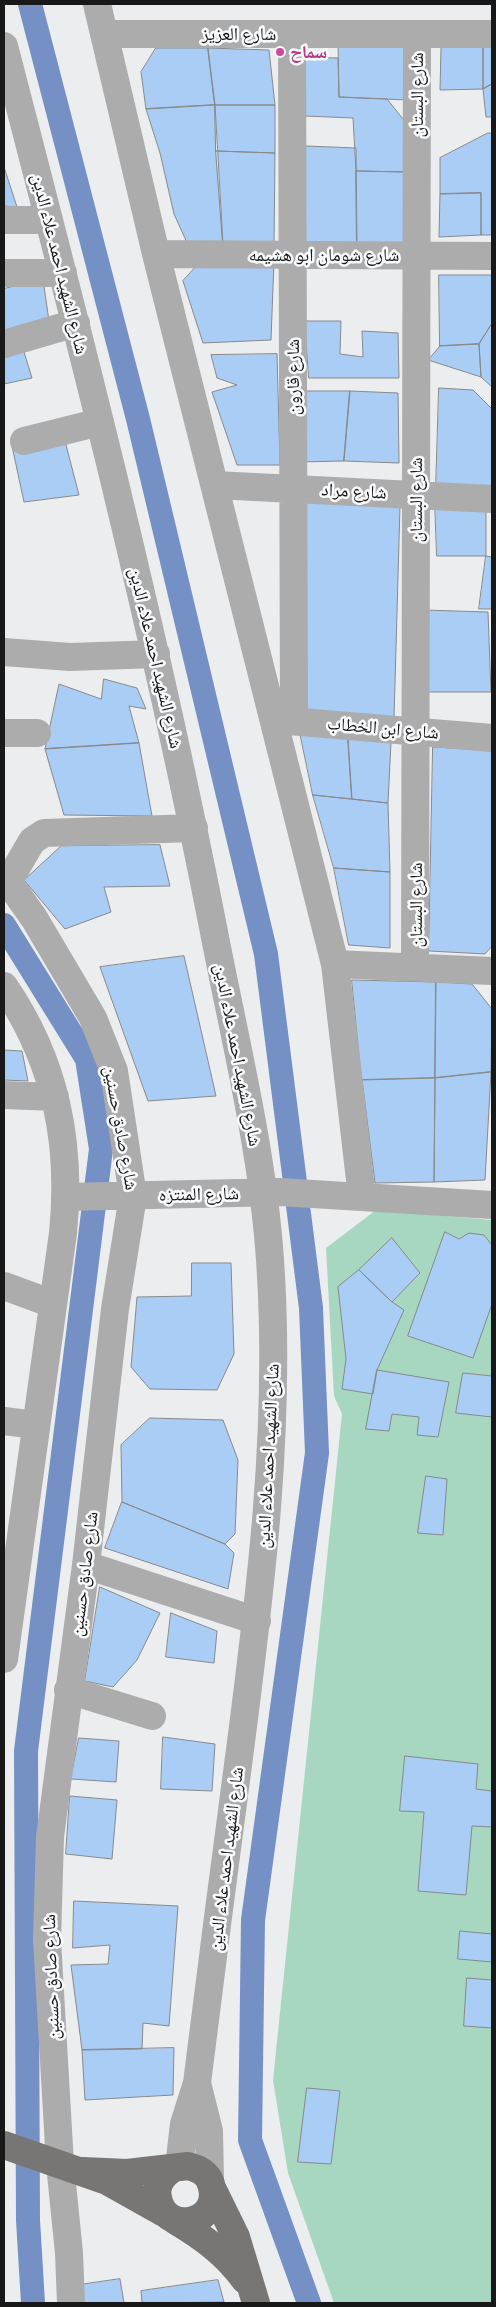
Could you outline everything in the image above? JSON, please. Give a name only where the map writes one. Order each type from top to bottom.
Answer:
[{"type":"main road","points":[[4,2145],[72,2168],[127,2173],[175,2168],[197,2168],[205,2173],[212,2185],[213,2199],[203,2216],[195,2220],[170,2217],[159,2204],[157,2194],[159,2184],[164,2175],[175,2168]]},
{"type":"main road","name":"شارع الشهيد احمد علاء الدين","points":[[72,2168],[131,2193],[198,2233],[218,2249],[235,2267],[253,2295]]},
{"type":"main road","name":"شارع الشهيد احمد علاء الدين","points":[[212,2185],[236,2237],[253,2295]]},
{"type":"street","points":[[98,4],[156,254],[215,484],[283,720],[335,964],[355,1197]]},
{"type":"street","name":"شارع العزيز","points":[[105,34],[492,34]]},
{"type":"street","name":"شارع قارون","points":[[283,720],[293,488],[292,34]]},
{"type":"street","name":"شارع البستان","points":[[416,967],[417,34]]},
{"type":"street","name":"شارع الشهيد احمد علاء الدين","points":[[4,46],[76,323],[156,654],[272,1192],[271,1277],[274,1394],[268,1500],[257,1621],[197,2083],[184,2124],[175,2168]]},
{"type":"street","points":[[4,220],[49,220]]},
{"type":"street","name":"شارع شومان ابو هشيمه","points":[[156,254],[492,256]]},
{"type":"street","points":[[4,273],[63,273]]},
{"type":"street","points":[[4,344],[76,323]]},
{"type":"street","points":[[24,441],[100,422]]},
{"type":"street","name":"شارع مراد","points":[[215,484],[492,499]]},
{"type":"street","points":[[4,652],[70,657],[156,654]]},
{"type":"street","name":"شارع ابن الخطاب","points":[[283,720],[492,738]]},
{"type":"street","points":[[4,734],[37,733]]},
{"type":"street","points":[[6,879],[32,841],[44,833],[194,828]]},
{"type":"street","name":"شارع صادق حسنين","points":[[6,879],[34,918],[93,1018],[114,1071],[124,1196],[114,1309],[86,1565],[50,1837],[47,1940],[72,2168],[71,2303]]},
{"type":"street","points":[[335,964],[492,971]]},
{"type":"street","points":[[4,986],[29,1028],[43,1058],[55,1096],[73,1197],[53,1304],[4,1659]]},
{"type":"street","points":[[4,1095],[55,1096]]},
{"type":"street","name":"شارع المنتزه","points":[[73,1197],[272,1192],[492,1205]]},
{"type":"street","points":[[4,1286],[53,1304]]},
{"type":"street","points":[[4,1420],[36,1425]]},
{"type":"street","points":[[86,1565],[257,1621]]},
{"type":"street","points":[[68,1690],[152,1716]]},
{"type":"street","name":"شارع الشهيد احمد علاء الدين","points":[[197,2083],[209,2131],[212,2185]]},
{"type":"green space","points":[[376,1210],[492,1220],[492,2303],[334,2303],[288,2173],[273,2080],[342,1414],[334,1396],[326,1248]]},
{"type":"building","points":[[408,41],[407,100],[339,97],[338,42]]},
{"type":"building","points":[[492,46],[492,84],[483,89],[483,47]]},
{"type":"building","points":[[483,47],[483,89],[440,90],[441,48]]},
{"type":"building","points":[[156,48],[208,48],[215,105],[146,109],[141,72]]},
{"type":"building","points":[[208,48],[269,50],[275,105],[215,105]]},
{"type":"building","points":[[298,57],[338,58],[339,97],[387,99],[407,124],[408,172],[356,171],[353,118],[305,116]]},
{"type":"building","points":[[492,84],[492,117],[486,117],[483,89]]},
{"type":"building","points":[[215,105],[275,105],[275,153],[216,151]]},
{"type":"building","points":[[215,105],[223,244],[188,245],[174,214],[160,153],[146,109]]},
{"type":"building","points":[[488,133],[492,133],[492,235],[481,235],[481,193],[440,194],[440,158]]},
{"type":"building","points":[[306,146],[356,148],[357,248],[301,247]]},
{"type":"building","points":[[216,151],[275,153],[274,246],[223,244]]},
{"type":"building","points":[[4,167],[17,207],[4,206]]},
{"type":"building","points":[[356,171],[408,172],[410,245],[357,248]]},
{"type":"building","points":[[481,193],[481,235],[439,237],[440,194]]},
{"type":"building","points":[[201,261],[274,261],[271,340],[203,343],[183,281]]},
{"type":"building","points":[[439,275],[492,275],[492,323],[479,344],[440,346]]},
{"type":"building","points":[[43,279],[49,321],[4,333],[4,289]]},
{"type":"building","points":[[305,321],[341,321],[340,354],[363,357],[362,331],[398,333],[399,378],[309,378]]},
{"type":"building","points":[[492,324],[492,387],[481,377],[479,344]]},
{"type":"building","points":[[21,342],[32,378],[4,384],[4,346]]},
{"type":"building","points":[[479,344],[481,377],[428,360],[440,346]]},
{"type":"building","points":[[277,354],[280,465],[237,465],[212,392],[237,385],[217,378],[211,355]]},
{"type":"building","points":[[439,388],[473,390],[492,409],[492,488],[436,489]]},
{"type":"building","points":[[299,391],[350,391],[344,461],[299,462]]},
{"type":"building","points":[[350,391],[398,393],[399,463],[344,461]]},
{"type":"building","points":[[65,441],[79,495],[24,502],[12,446]]},
{"type":"building","points":[[300,500],[400,506],[394,718],[299,709]]},
{"type":"building","points":[[435,502],[486,505],[486,556],[437,556]]},
{"type":"building","points":[[486,556],[492,557],[492,609],[479,609]]},
{"type":"building","points":[[424,610],[488,612],[491,692],[425,692]]},
{"type":"building","points":[[104,679],[137,688],[146,709],[129,706],[139,743],[45,749],[59,684],[101,699]]},
{"type":"building","points":[[299,728],[348,738],[352,799],[313,795]]},
{"type":"building","points":[[348,738],[391,742],[388,803],[352,799]]},
{"type":"building","points":[[139,743],[152,816],[64,815],[45,749]]},
{"type":"building","points":[[433,747],[492,750],[492,946],[485,954],[429,951]]},
{"type":"building","points":[[313,795],[388,803],[390,872],[334,868]]},
{"type":"building","points":[[160,845],[170,886],[104,887],[111,912],[65,929],[24,880],[61,846]]},
{"type":"building","points":[[334,868],[390,872],[390,948],[349,945]]},
{"type":"building","points":[[184,956],[216,1096],[148,1101],[100,967]]},
{"type":"building","points":[[352,980],[436,982],[435,1078],[362,1080]]},
{"type":"building","points":[[436,982],[472,984],[492,1009],[491,1072],[435,1078]]},
{"type":"building","points":[[4,1050],[22,1051],[28,1081],[4,1080]]},
{"type":"building","points":[[491,1072],[485,1180],[434,1182],[435,1078]]},
{"type":"building","points":[[435,1078],[434,1182],[375,1183],[362,1080]]},
{"type":"building","points":[[445,1232],[459,1239],[469,1233],[484,1235],[492,1245],[492,1304],[473,1358],[408,1336]]},
{"type":"building","points":[[392,1238],[420,1273],[392,1302],[359,1270]]},
{"type":"building","points":[[192,1263],[231,1263],[234,1354],[217,1390],[150,1389],[131,1367],[137,1297],[191,1296]]},
{"type":"building","points":[[359,1270],[392,1302],[404,1310],[377,1370],[373,1394],[342,1389],[346,1359],[338,1287]]},
{"type":"building","points":[[377,1370],[449,1382],[438,1437],[417,1435],[419,1417],[392,1414],[389,1431],[366,1429]]},
{"type":"building","points":[[463,1373],[492,1376],[492,1417],[456,1413]]},
{"type":"building","points":[[150,1418],[223,1420],[238,1460],[235,1534],[225,1544],[122,1502],[121,1445]]},
{"type":"building","points":[[426,1476],[447,1479],[443,1535],[418,1533]]},
{"type":"building","points":[[122,1502],[225,1544],[234,1553],[228,1589],[105,1548]]},
{"type":"building","points":[[100,1587],[160,1613],[137,1660],[113,1687],[85,1681]]},
{"type":"building","points":[[171,1613],[217,1631],[214,1663],[166,1657]]},
{"type":"building","points":[[163,1737],[215,1744],[212,1791],[161,1789]]},
{"type":"building","points":[[79,1738],[119,1741],[116,1782],[71,1779]]},
{"type":"building","points":[[405,1756],[478,1764],[476,1789],[492,1791],[492,1827],[472,1826],[466,1895],[418,1891],[424,1812],[400,1811]]},
{"type":"building","points":[[70,1796],[117,1800],[112,1859],[66,1854]]},
{"type":"building","points":[[74,1901],[178,1906],[169,2026],[143,2023],[142,2049],[82,2050],[71,1965],[108,1964],[110,1945],[73,1948]]},
{"type":"building","points":[[460,1931],[492,1934],[492,1962],[458,1959]]},
{"type":"building","points":[[467,1978],[492,1980],[492,2028],[464,2026]]},
{"type":"building","points":[[174,2048],[173,2095],[85,2100],[82,2050]]},
{"type":"building","points":[[307,2088],[340,2091],[331,2164],[298,2162]]},
{"type":"building","points":[[120,2279],[124,2303],[83,2303],[79,2285]]},
{"type":"building","points":[[218,2280],[224,2302],[142,2303],[141,2291]]},
{"type":"waterway","points":[[30,4],[138,419],[266,954],[311,1308],[317,1453],[253,1920],[250,2140],[309,2303]]},
{"type":"waterway","points":[[4,925],[87,1059],[101,1149],[26,1751],[28,2220],[33,2303]]},
{"type":"place","name":"سماح","points":[[280,52]]}]
